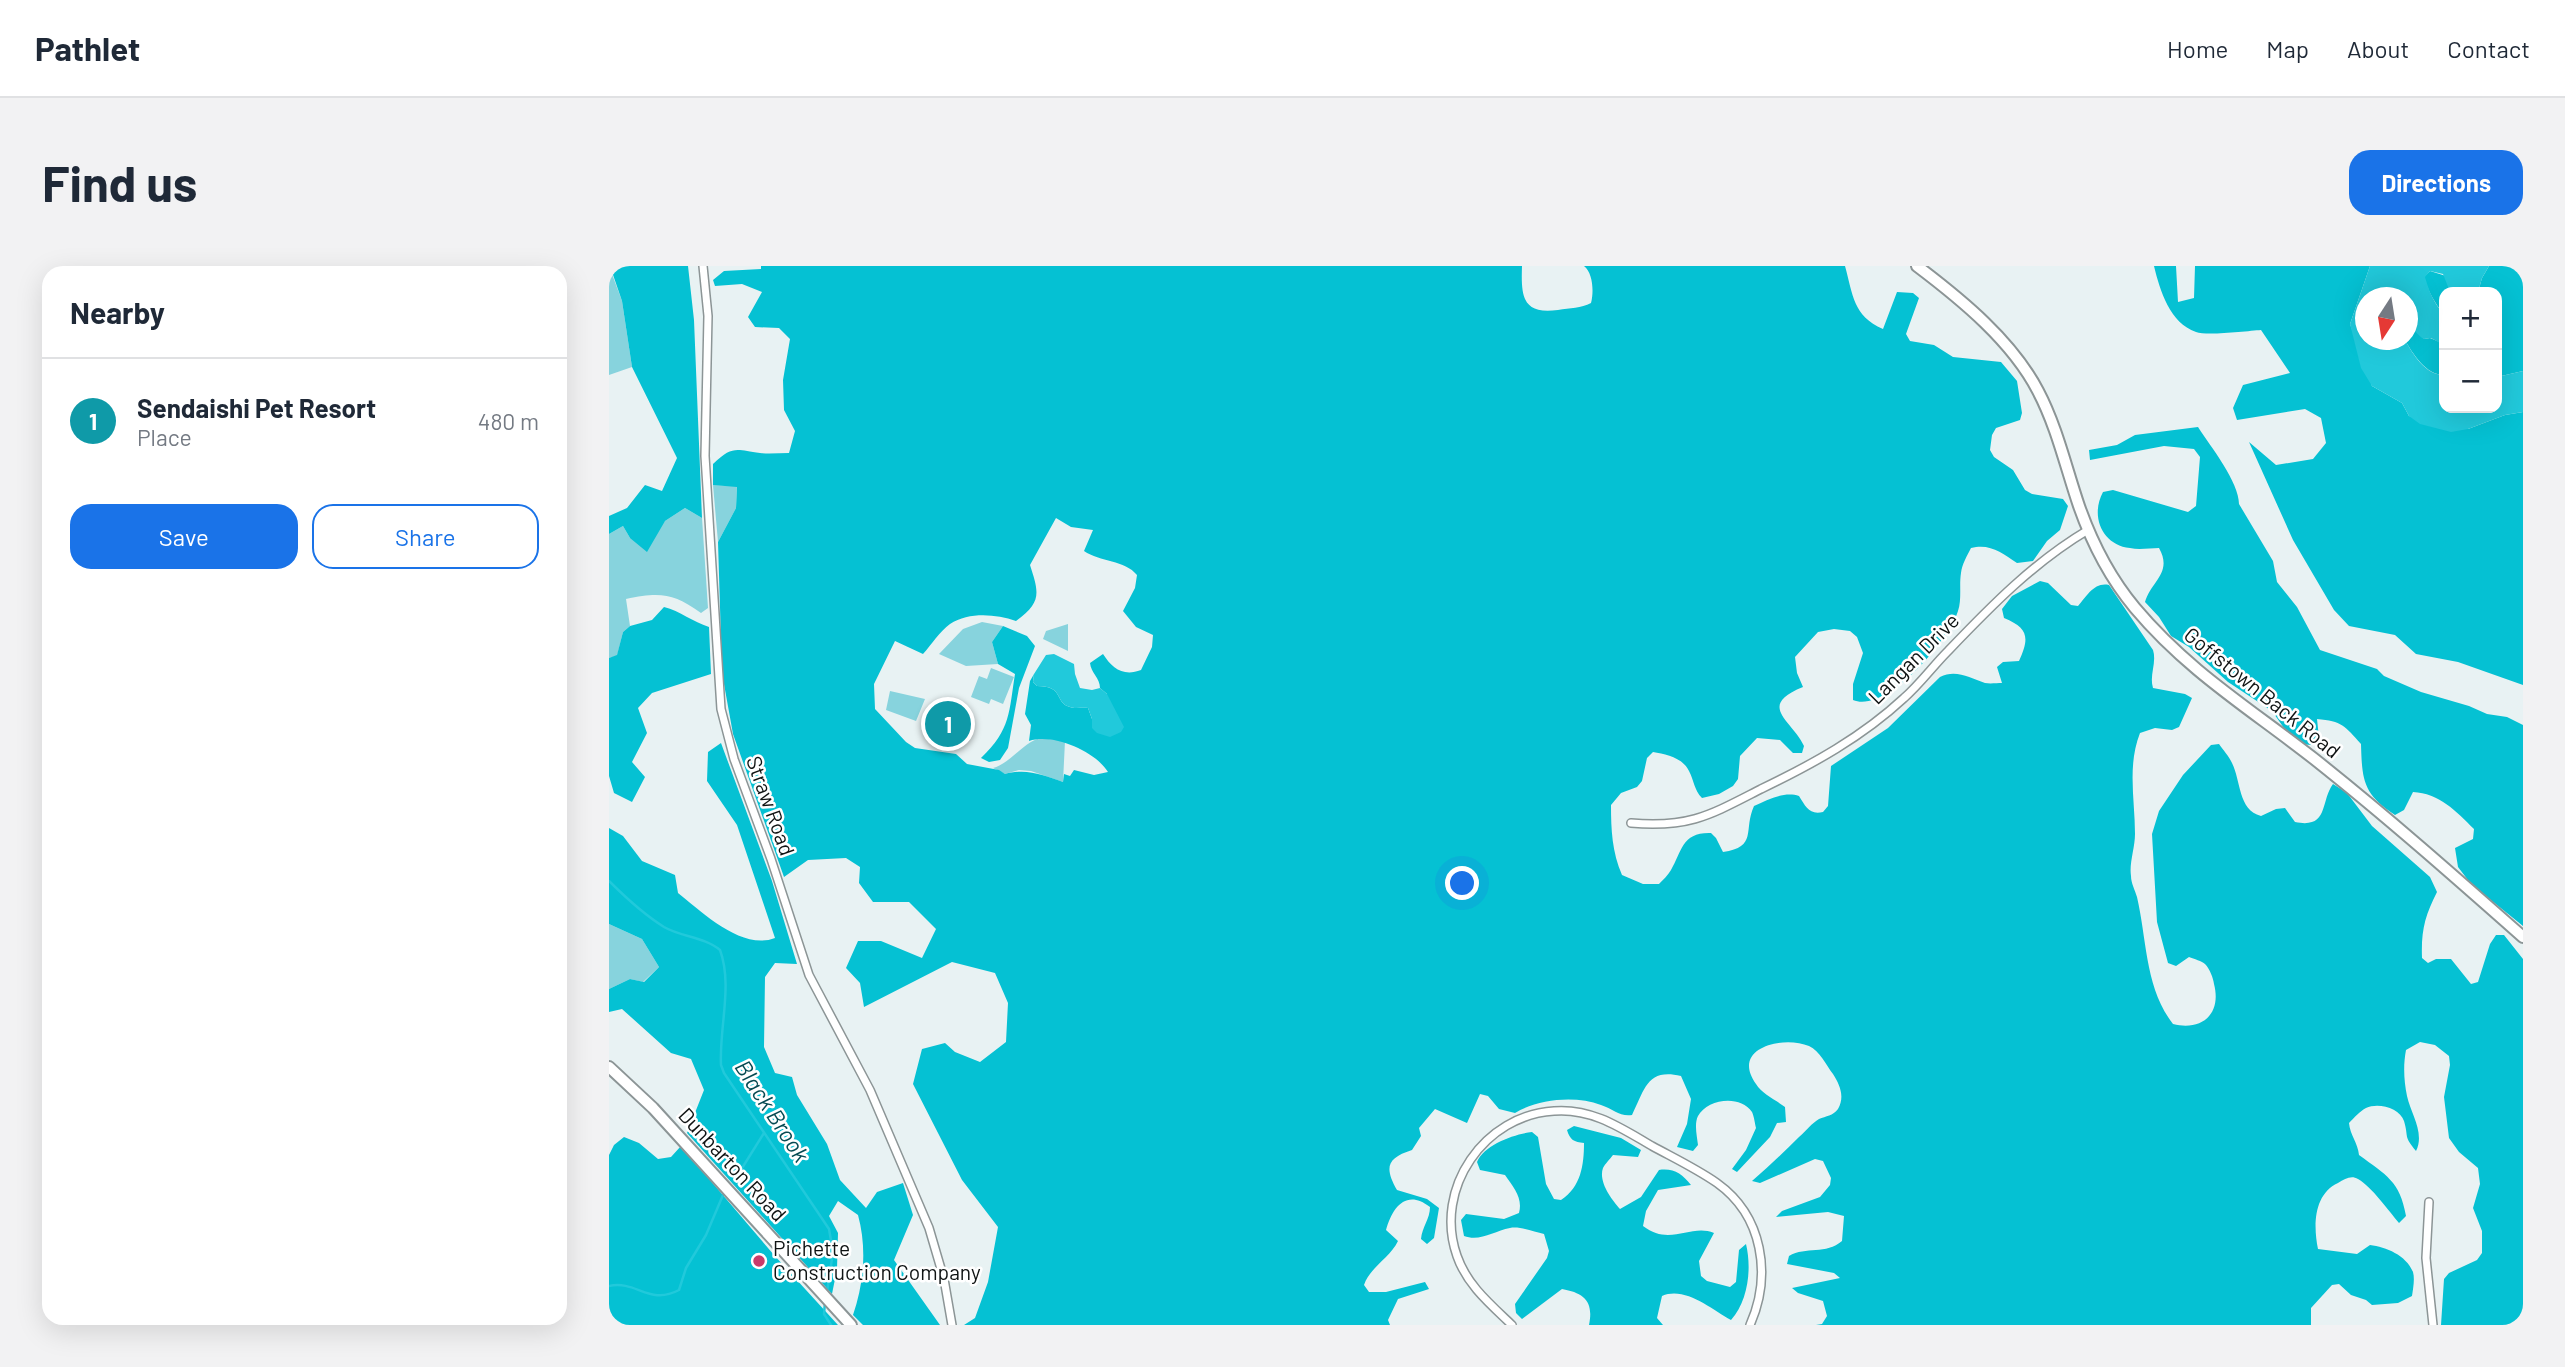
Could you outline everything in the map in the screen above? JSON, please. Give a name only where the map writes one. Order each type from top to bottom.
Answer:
[{"type":"main road","name":"Goffstown Back Road","points":[[1917,266],[1984,325],[2029,376],[2049,417],[2088,530],[2118,586],[2140,613],[2181,657],[2228,696],[2312,758],[2523,937]]},
{"type":"main road","name":"Dunbarton Road","points":[[609,1067],[653,1108],[852,1325]]},
{"type":"street","name":"Straw Road","points":[[703,266],[708,316],[706,467],[721,709],[734,759],[809,975],[870,1090],[929,1228],[944,1279],[952,1325]]},
{"type":"street","name":"Langan Drive","points":[[1630,823],[1669,825],[1696,820],[1821,760],[1864,731],[1904,698],[2016,584],[2045,558],[2088,530]]},
{"type":"street","points":[[1512,1325],[1480,1295],[1460,1264],[1451,1229],[1454,1192],[1470,1160],[1495,1133],[1527,1116],[1562,1111],[1590,1114],[1615,1124],[1709,1178],[1737,1202],[1756,1234],[1762,1262],[1761,1290],[1750,1325]]},
{"type":"street","points":[[2430,1202],[2426,1258],[2433,1325]]},
{"type":"shaded area","points":[[609,266],[622,301],[632,367],[609,375]]},
{"type":"shaded area","points":[[610,266],[688,266],[694,320],[702,518],[685,508],[665,521],[647,552],[630,538],[623,526],[609,534],[609,516],[627,508],[645,485],[662,491],[677,458],[632,367],[622,301]]},
{"type":"shaded area","points":[[761,266],[1522,266],[1522,286],[1526,301],[1537,309],[1546,311],[1575,308],[1591,303],[1592,283],[1584,266],[1845,266],[1860,311],[1873,324],[1883,329],[1897,292],[1913,293],[1919,298],[1906,334],[1910,341],[1934,345],[1953,357],[2001,362],[2017,381],[2022,413],[2020,420],[1996,428],[1990,450],[1994,457],[2013,470],[2025,490],[2032,494],[2063,499],[2068,506],[2060,530],[2047,541],[2033,561],[2017,563],[1990,548],[1971,548],[1960,578],[1959,606],[1952,624],[1930,656],[1915,672],[1882,696],[1867,701],[1853,700],[1853,684],[1863,653],[1857,637],[1850,631],[1834,629],[1818,632],[1795,657],[1797,673],[1803,687],[1789,694],[1779,707],[1804,746],[1802,753],[1793,753],[1780,740],[1757,738],[1740,756],[1738,779],[1733,786],[1719,794],[1702,798],[1683,763],[1669,755],[1653,752],[1647,758],[1642,781],[1637,787],[1621,793],[1611,805],[1613,841],[1622,875],[1643,884],[1659,884],[1671,870],[1684,844],[1701,834],[1711,833],[1723,852],[1734,850],[1745,842],[1754,806],[1776,797],[1799,796],[1811,811],[1823,812],[1828,806],[1831,766],[1888,728],[1940,677],[1957,674],[1985,683],[2002,683],[1997,667],[2003,662],[2019,661],[2025,646],[2025,634],[2022,630],[2004,618],[2002,609],[2012,596],[2040,581],[2048,583],[2071,605],[2078,606],[2095,588],[2109,585],[2153,650],[2153,688],[2185,694],[2192,698],[2179,727],[2172,730],[2155,728],[2140,733],[2133,770],[2135,834],[2131,879],[2137,897],[2152,979],[2164,1010],[2173,1024],[2183,1026],[2200,1023],[2212,1012],[2216,995],[2212,976],[2204,963],[2189,957],[2176,966],[2168,963],[2157,922],[2152,834],[2159,811],[2183,775],[2211,745],[2219,744],[2228,755],[2244,801],[2248,808],[2261,816],[2285,808],[2295,822],[2313,822],[2319,818],[2333,784],[2347,793],[2372,826],[2430,877],[2437,892],[2423,931],[2422,958],[2428,963],[2436,959],[2451,959],[2471,984],[2478,982],[2490,944],[2496,935],[2504,935],[2523,959],[2523,1325],[2441,1325],[2444,1279],[2449,1273],[2477,1260],[2482,1253],[2482,1231],[2473,1208],[2480,1184],[2478,1168],[2459,1152],[2449,1138],[2444,1097],[2449,1056],[2435,1045],[2420,1042],[2406,1050],[2404,1068],[2407,1096],[2418,1130],[2416,1151],[2408,1139],[2402,1116],[2393,1110],[2371,1106],[2349,1123],[2359,1155],[2396,1187],[2406,1216],[2399,1223],[2368,1187],[2358,1179],[2350,1177],[2330,1188],[2324,1195],[2316,1220],[2318,1249],[2357,1254],[2370,1245],[2389,1250],[2406,1261],[2413,1272],[2412,1296],[2398,1303],[2372,1305],[2351,1295],[2339,1284],[2332,1285],[2311,1308],[2311,1325],[1816,1325],[1822,1324],[1827,1316],[1823,1301],[1798,1293],[1792,1288],[1840,1278],[1834,1273],[1787,1264],[1789,1256],[1802,1251],[1829,1248],[1842,1241],[1844,1216],[1828,1212],[1776,1217],[1782,1211],[1820,1197],[1830,1185],[1831,1178],[1823,1161],[1815,1159],[1760,1183],[1752,1181],[1814,1123],[1836,1111],[1841,1096],[1836,1078],[1816,1051],[1809,1046],[1786,1042],[1763,1047],[1754,1053],[1750,1061],[1750,1072],[1765,1094],[1785,1107],[1786,1122],[1777,1123],[1770,1137],[1737,1172],[1732,1169],[1746,1150],[1756,1128],[1752,1112],[1747,1106],[1732,1101],[1709,1106],[1702,1110],[1697,1119],[1698,1145],[1693,1151],[1677,1147],[1687,1124],[1691,1099],[1681,1076],[1670,1074],[1654,1078],[1644,1089],[1632,1115],[1620,1114],[1591,1102],[1568,1099],[1534,1104],[1515,1113],[1499,1109],[1488,1096],[1480,1094],[1467,1123],[1435,1109],[1419,1128],[1421,1136],[1412,1150],[1397,1156],[1389,1169],[1397,1190],[1427,1199],[1439,1208],[1434,1238],[1427,1244],[1421,1239],[1430,1207],[1414,1199],[1401,1203],[1392,1214],[1386,1230],[1398,1241],[1364,1285],[1369,1292],[1386,1292],[1425,1282],[1429,1289],[1398,1299],[1388,1320],[1390,1325],[964,1325],[975,1318],[988,1282],[998,1227],[962,1180],[913,1084],[922,1049],[945,1043],[955,1052],[980,1062],[1006,1042],[1008,1003],[995,973],[952,962],[864,1007],[860,983],[846,968],[858,941],[881,941],[922,958],[936,929],[909,902],[873,902],[859,883],[860,867],[846,858],[808,860],[784,877],[733,734],[722,673],[718,542],[736,508],[737,487],[713,485],[713,464],[735,450],[789,453],[795,431],[784,410],[783,380],[790,339],[779,328],[755,327],[748,317],[762,292],[742,284],[715,286],[713,280],[724,271],[761,269]],"holes":[[[1056,518],[1071,527],[1093,530],[1084,551],[1126,566],[1137,575],[1135,588],[1123,611],[1136,627],[1153,635],[1152,647],[1141,670],[1135,672],[1119,670],[1103,654],[1090,663],[1100,688],[1107,694],[1092,719],[1088,708],[1065,705],[1052,689],[1037,686],[1033,682],[1034,674],[1030,681],[1025,714],[1031,725],[1029,741],[1050,740],[1073,746],[1094,757],[1108,772],[1094,775],[1074,770],[1070,776],[1064,774],[1063,782],[1028,772],[1005,774],[999,770],[967,764],[956,754],[915,748],[906,742],[875,709],[874,684],[895,641],[923,654],[943,630],[965,617],[982,615],[1016,621],[1034,602],[1036,590],[1030,565]]]},
{"type":"shaded area","points":[[2154,266],[2176,266],[2178,302],[2194,298],[2195,266],[2370,266],[2363,287],[2355,287],[2355,310],[2350,324],[2355,338],[2355,350],[2359,350],[2372,386],[2402,403],[2409,416],[2468,429],[2505,415],[2523,412],[2523,685],[2458,662],[2416,654],[2395,635],[2349,626],[2334,610],[2293,540],[2249,442],[2276,465],[2313,459],[2326,443],[2321,418],[2305,409],[2237,420],[2233,408],[2243,385],[2290,373],[2261,330],[2209,334],[2196,332],[2187,328],[2173,314],[2159,286]]},
{"type":"shaded area","points":[[2370,266],[2489,266],[2479,287],[2448,287],[2443,274],[2430,271],[2425,277],[2439,308],[2439,342],[2418,335],[2418,287],[2363,287]]},
{"type":"shaded area","points":[[2489,266],[2523,266],[2523,371],[2502,376],[2502,287],[2479,287]]},
{"type":"shaded area","points":[[2430,271],[2446,276],[2449,287],[2439,287],[2439,307],[2430,292],[2424,277]]},
{"type":"shaded area","points":[[2355,310],[2355,344],[2350,324]]},
{"type":"shaded area","points":[[2418,328],[2424,339],[2439,342],[2439,374],[2431,372],[2411,350],[2418,350]]},
{"type":"shaded area","points":[[2356,350],[2411,350],[2425,368],[2439,374],[2439,413],[2502,413],[2502,376],[2523,371],[2523,412],[2451,432],[2420,424],[2409,416],[2402,403],[2372,386],[2361,368]]},
{"type":"shaded area","points":[[2198,427],[2229,475],[2239,504],[2273,561],[2277,582],[2297,607],[2320,650],[2377,669],[2384,676],[2421,692],[2487,714],[2507,717],[2523,725],[2523,926],[2471,884],[2458,867],[2455,848],[2473,839],[2474,829],[2454,810],[2439,799],[2413,792],[2404,810],[2395,815],[2370,793],[2362,767],[2361,744],[2347,729],[2332,721],[2317,719],[2319,738],[2311,745],[2301,744],[2291,738],[2272,711],[2228,682],[2189,647],[2171,636],[2145,602],[2164,564],[2159,548],[2133,549],[2112,541],[2101,528],[2098,519],[2099,501],[2103,492],[2113,490],[2188,512],[2196,506],[2200,457],[2194,449],[2164,446],[2090,460],[2089,450],[2117,445],[2135,435]]},
{"type":"shaded area","points":[[713,485],[737,486],[736,508],[718,542]]},
{"type":"shaded area","points":[[685,508],[702,518],[708,608],[701,613],[682,601],[657,595],[626,599],[630,626],[623,632],[617,656],[609,658],[609,534],[623,526],[630,538]]},
{"type":"shaded area","points":[[664,607],[709,627],[711,674],[652,693],[638,708],[647,733],[632,762],[645,777],[632,802],[614,793],[609,776],[609,658],[617,655],[623,632],[630,626],[652,620]]},
{"type":"shaded area","points":[[982,622],[1003,626],[992,642],[998,664],[966,666],[939,654],[963,629]]},
{"type":"shaded area","points":[[1068,624],[1068,651],[1043,639],[1046,631]]},
{"type":"shaded area","points":[[1003,626],[1027,636],[1035,646],[1019,688],[1008,748],[1000,760],[989,762],[981,758],[1003,729],[1010,709],[1015,674],[998,664],[992,642]]},
{"type":"shaded area","points":[[1054,654],[1074,664],[1080,688],[1100,688],[1107,694],[1124,727],[1121,732],[1110,737],[1097,733],[1092,728],[1088,708],[1065,705],[1052,689],[1037,686],[1033,682],[1034,674],[1046,655]]},
{"type":"shaded area","points":[[991,668],[1014,677],[1003,704],[991,699],[989,704],[971,697],[979,676],[987,679]]},
{"type":"shaded area","points":[[890,691],[925,699],[916,721],[886,710]]},
{"type":"shaded area","points":[[1040,738],[1065,741],[1063,782],[1031,771],[1019,770],[1005,774],[993,768],[999,766]]},
{"type":"shaded area","points":[[721,743],[772,881],[797,964],[775,963],[765,977],[764,1047],[775,1073],[792,1077],[797,1095],[827,1144],[840,1180],[866,1208],[877,1192],[903,1183],[913,1215],[894,1260],[940,1325],[863,1325],[853,1315],[860,1291],[863,1265],[863,1240],[858,1215],[838,1201],[829,1216],[838,1233],[837,1269],[832,1294],[687,1133],[704,1090],[691,1059],[671,1053],[622,1009],[609,1012],[609,989],[630,979],[644,982],[659,967],[642,939],[609,924],[609,828],[623,836],[642,861],[675,875],[678,893],[723,928],[749,939],[762,941],[775,938],[737,825],[707,781],[708,752]]},
{"type":"shaded area","points":[[609,924],[642,939],[659,967],[643,982],[630,979],[609,989]]},
{"type":"shaded area","points":[[1574,1126],[1621,1138],[1641,1150],[1638,1157],[1613,1155],[1603,1168],[1604,1185],[1620,1209],[1641,1197],[1659,1170],[1677,1173],[1691,1185],[1658,1190],[1646,1211],[1643,1226],[1662,1235],[1697,1231],[1714,1233],[1699,1261],[1701,1276],[1707,1281],[1730,1287],[1736,1282],[1739,1250],[1746,1244],[1749,1264],[1747,1284],[1741,1304],[1731,1320],[1689,1296],[1671,1294],[1662,1296],[1657,1318],[1663,1325],[1589,1325],[1590,1310],[1586,1300],[1576,1293],[1562,1289],[1522,1319],[1516,1313],[1515,1304],[1549,1251],[1544,1234],[1523,1228],[1510,1228],[1476,1238],[1464,1236],[1461,1220],[1466,1214],[1504,1219],[1519,1213],[1520,1208],[1519,1198],[1505,1175],[1480,1170],[1477,1162],[1486,1150],[1500,1141],[1532,1132],[1538,1137],[1546,1184],[1554,1199],[1561,1200],[1573,1189],[1582,1167],[1584,1143],[1573,1140],[1567,1130]]},
{"type":"shaded area","points":[[624,1137],[639,1143],[658,1159],[671,1157],[681,1146],[838,1325],[609,1325],[609,1155],[614,1145]]},
{"type":"waterway","name":"Black Brook","points":[[609,881],[635,906],[664,927],[707,942],[720,950],[724,963],[726,992],[721,1065],[829,1229],[833,1252],[827,1292]]},
{"type":"waterway","points":[[734,1181],[764,1133]]},
{"type":"waterway","points":[[609,1286],[628,1286],[659,1295],[679,1290],[686,1268],[706,1235],[723,1195]]},
{"type":"waterway","name":"Black Brook","points":[[825,1302],[824,1314],[831,1325]]},
{"type":"place","name":"Sendaishi Pet Resort","points":[[948,724]]},
{"type":"place","name":"Pichette Construction Company","points":[[759,1261]]}]
